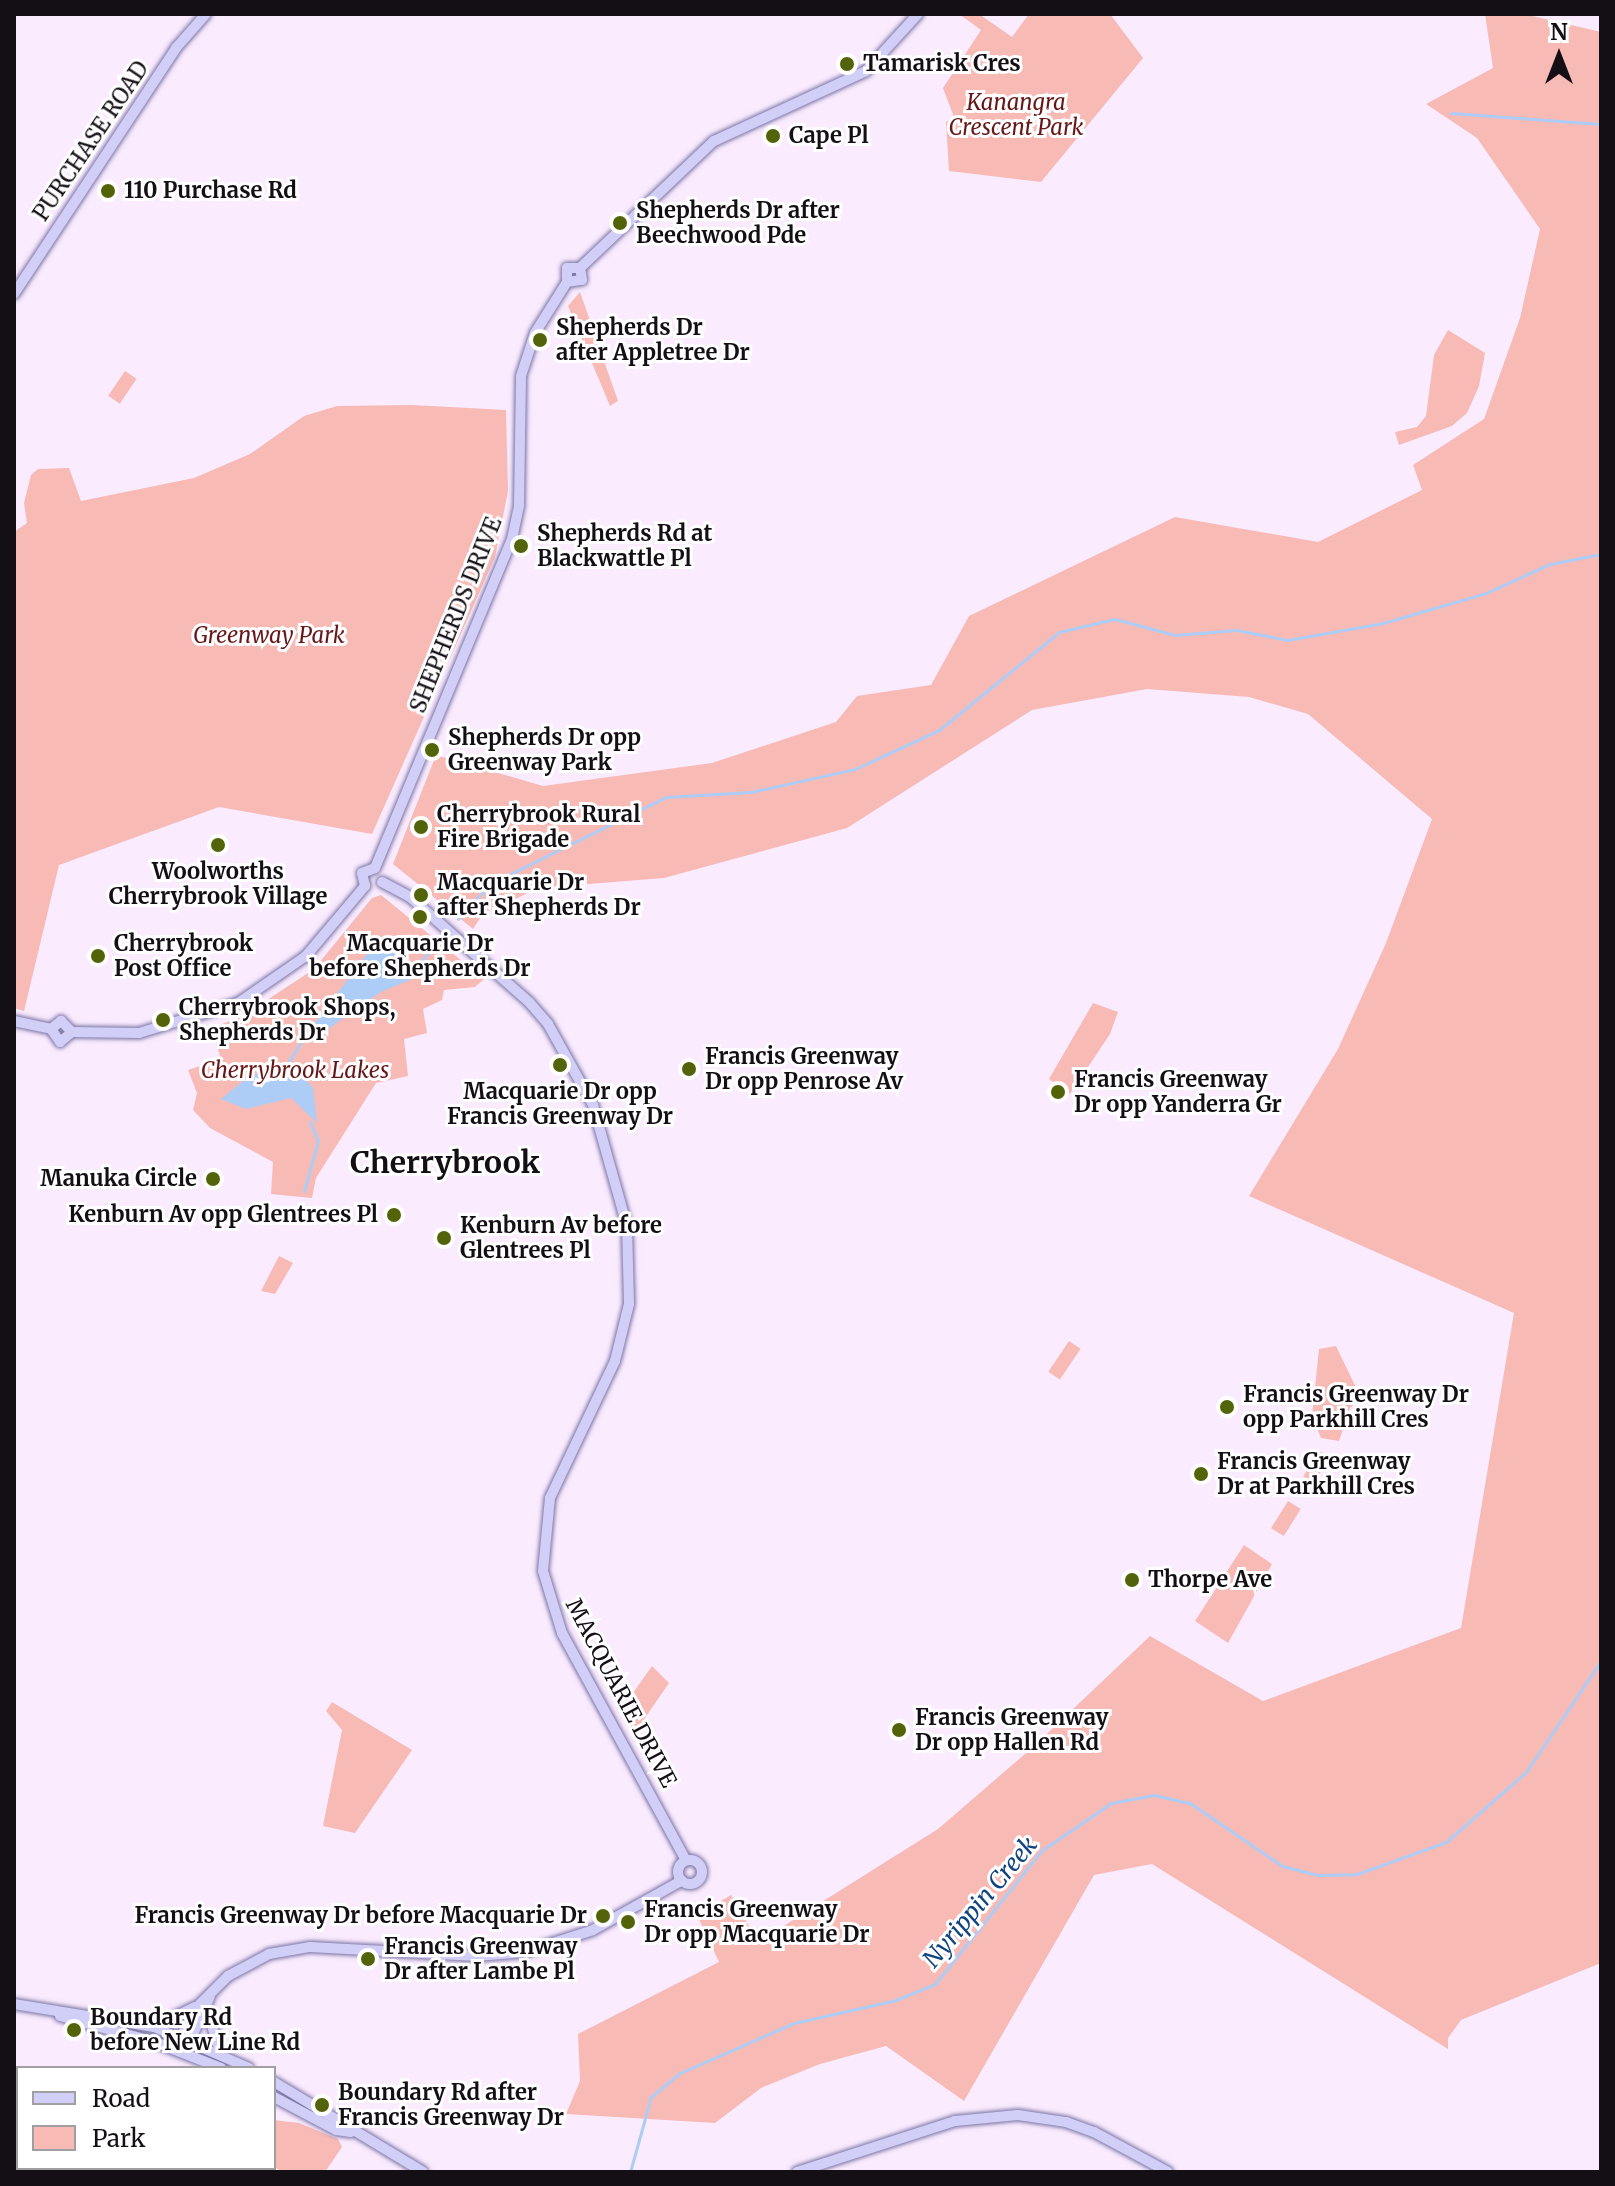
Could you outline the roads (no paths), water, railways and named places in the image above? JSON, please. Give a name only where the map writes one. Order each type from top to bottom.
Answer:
[{"type":"main road","name":"PURCHASE ROAD","points":[[14,294],[176,48],[206,14]]},
{"type":"main road","name":"SHEPHERDS DRIVE","points":[[365,886],[362,873],[375,868],[512,539],[519,505],[521,376],[535,333],[567,282],[580,283],[580,268],[714,141],[866,71],[918,14]]},
{"type":"main road","points":[[14,1021],[51,1029],[65,1021],[72,1032],[139,1033],[238,1003],[306,956],[365,886],[376,888],[382,882],[375,868]]},
{"type":"main road","name":"MACQUARIE DRIVE","points":[[382,882],[410,897],[538,1011],[593,1105],[627,1226],[629,1304],[615,1361],[550,1498],[543,1571],[562,1633],[686,1860]]},
{"type":"main road","points":[[182,2051],[210,1996],[245,1964],[289,1948],[477,1956],[543,1948],[593,1930],[681,1881],[695,1883],[702,1875],[697,1862],[686,1860],[678,1867],[681,1881]]},
{"type":"main road","points":[[14,2004],[182,2051],[216,2066]]},
{"type":"main road","points":[[154,2027],[204,2006]]},
{"type":"main road","points":[[204,2006],[221,2052]]},
{"type":"main road","points":[[55,2014],[154,2027],[221,2052],[246,2066]]},
{"type":"main road","points":[[276,2083],[351,2132],[423,2172]]},
{"type":"main road","points":[[276,2098],[336,2130],[351,2132]]},
{"type":"main road","points":[[797,2172],[955,2121],[1018,2115],[1094,2132],[1168,2172]]},
{"type":"water","points":[[384,948],[398,955],[412,979],[381,992],[328,1029],[307,1033],[367,954]]},
{"type":"water","points":[[266,1071],[306,1080],[313,1088],[317,1123],[291,1098],[246,1109],[221,1099],[248,1077]]},
{"type":"waterway","points":[[1451,113],[1601,124]]},
{"type":"waterway","points":[[458,919],[490,884],[666,797],[751,792],[855,769],[939,730],[1059,632],[1115,619],[1175,635],[1237,630],[1287,640],[1383,623],[1486,593],[1550,564],[1601,554]]},
{"type":"waterway","points":[[420,962],[438,942]]},
{"type":"waterway","points":[[282,1072],[307,1033]]},
{"type":"waterway","points":[[304,1191],[318,1141],[310,1122]]},
{"type":"waterway","name":"Nyrippin Creek","points":[[630,2172],[651,2097],[680,2073],[794,2023],[896,2000],[935,1984],[1041,1851],[1111,1803],[1154,1795],[1190,1803],[1282,1866],[1318,1875],[1357,1874],[1446,1842],[1526,1772],[1601,1661]]},
{"type":"place","name":"Tamarisk Cres","points":[[847,64]]},
{"type":"place","name":"Cape Pl","points":[[773,136]]},
{"type":"place","name":"110 Purchase Rd","points":[[108,191]]},
{"type":"place","name":"Shepherds Dr after Beechwood Pde","points":[[620,223]]},
{"type":"place","name":"Shepherds Dr after Appletree Dr","points":[[540,340]]},
{"type":"place","name":"Shepherds Rd at Blackwattle Pl","points":[[521,546]]},
{"type":"place","name":"Shepherds Dr opp Greenway Park","points":[[432,750]]},
{"type":"place","name":"Cherrybrook Rural Fire Brigade","points":[[421,827]]},
{"type":"place","name":"Woolworths Cherrybrook Village","points":[[218,845]]},
{"type":"place","name":"Macquarie Dr after Shepherds Dr","points":[[421,895]]},
{"type":"place","name":"Macquarie Dr before Shepherds Dr","points":[[420,917]]},
{"type":"place","name":"Cherrybrook Post Office","points":[[98,956]]},
{"type":"place","name":"Cherrybrook Shops, Shepherds Dr","points":[[163,1020]]},
{"type":"place","name":"Macquarie Dr opp Francis Greenway Dr","points":[[560,1065]]},
{"type":"place","name":"Francis Greenway Dr opp Penrose Av","points":[[689,1069]]},
{"type":"place","name":"Francis Greenway Dr opp Yanderra Gr","points":[[1058,1092]]},
{"type":"place","name":"Manuka Circle","points":[[213,1179]]},
{"type":"place","name":"Kenburn Av opp Glentrees Pl","points":[[394,1215]]},
{"type":"place","name":"Kenburn Av before Glentrees Pl","points":[[444,1238]]},
{"type":"place","name":"Francis Greenway Dr opp Parkhill Cres","points":[[1227,1407]]},
{"type":"place","name":"Francis Greenway Dr at Parkhill Cres","points":[[1201,1474]]},
{"type":"place","name":"Thorpe Ave","points":[[1132,1580]]},
{"type":"place","name":"Francis Greenway Dr opp Hallen Rd","points":[[899,1730]]},
{"type":"place","name":"Francis Greenway Dr before Macquarie Dr","points":[[603,1916]]},
{"type":"place","name":"Francis Greenway Dr opp Macquarie Dr","points":[[628,1922]]},
{"type":"place","name":"Francis Greenway Dr after Lambe Pl","points":[[368,1959]]},
{"type":"place","name":"Boundary Rd before New Line Rd","points":[[74,2030]]},
{"type":"place","name":"Boundary Rd after Francis Greenway Dr","points":[[322,2105]]},
{"type":"district","name":"Cherrybrook","points":[[445,1162]]},
{"type":"park label","name":"Kanangra Crescent Park","points":[[1016,114]]},
{"type":"park label","name":"Greenway Park","points":[[269,636]]},
{"type":"park label","name":"Cherrybrook Lakes","points":[[295,1071]]}]
